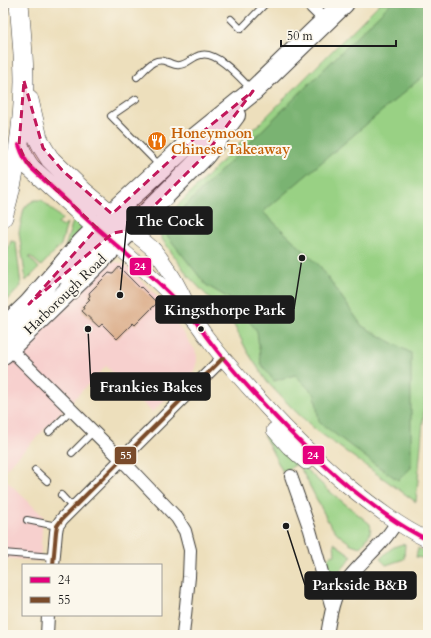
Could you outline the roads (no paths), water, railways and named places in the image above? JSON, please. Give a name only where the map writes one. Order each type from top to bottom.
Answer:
[{"type":"highway","name":"Harborough Road","points":[[6,351],[99,262],[112,214],[190,142],[253,91],[344,3]]},
{"type":"highway","name":"Harborough Road","points":[[3,329],[29,304],[82,243],[130,230],[205,155],[253,91]]},
{"type":"main road","points":[[3,217],[16,168],[24,81],[18,3]]},
{"type":"main road","points":[[24,81],[38,138],[50,159],[83,191],[130,230]]},
{"type":"main road","points":[[19,145],[25,160],[31,168],[106,237]]},
{"type":"street","points":[[308,3],[326,21]]},
{"type":"street","points":[[130,230],[154,250],[180,288],[193,319],[220,361]]},
{"type":"street","points":[[106,237],[134,260],[193,319]]},
{"type":"street","points":[[99,262],[110,258],[122,259],[145,279],[196,337],[308,450],[372,505],[428,540]]},
{"type":"street","points":[[6,351],[72,410],[177,518],[185,532],[190,550],[189,577],[183,635]]},
{"type":"street","points":[[53,561],[56,532],[62,519],[220,361]]},
{"type":"street","points":[[291,476],[310,530],[332,608]]},
{"type":"street","points":[[327,635],[332,608],[342,587],[351,575],[388,535],[397,522]]},
{"type":"street","points":[[47,635],[48,616]]},
{"type":"lane","points":[[231,19],[241,29],[266,3]]},
{"type":"lane","points":[[137,77],[155,61],[165,61],[178,66],[196,57],[207,55],[224,63],[253,91]]},
{"type":"lane","points":[[136,99],[111,116],[162,168]]},
{"type":"lane","points":[[49,432],[72,410]]},
{"type":"lane","points":[[72,453],[93,432]]},
{"type":"lane","points":[[35,470],[47,481]]},
{"type":"lane","points":[[61,495],[73,508]]},
{"type":"lane","points":[[27,520],[58,526]]},
{"type":"lane","points":[[3,553],[53,561]]},
{"type":"place","name":"Honeymoon Chinese Takeaway","points":[[157,141]]},
{"type":"place","name":"Kingsthorpe Park","points":[[302,258]]},
{"type":"place","name":"The Cock","points":[[120,295]]},
{"type":"place","name":"Frankies Bakes","points":[[88,329]]},
{"type":"place","name":"Parkside B&B","points":[[286,526]]}]
